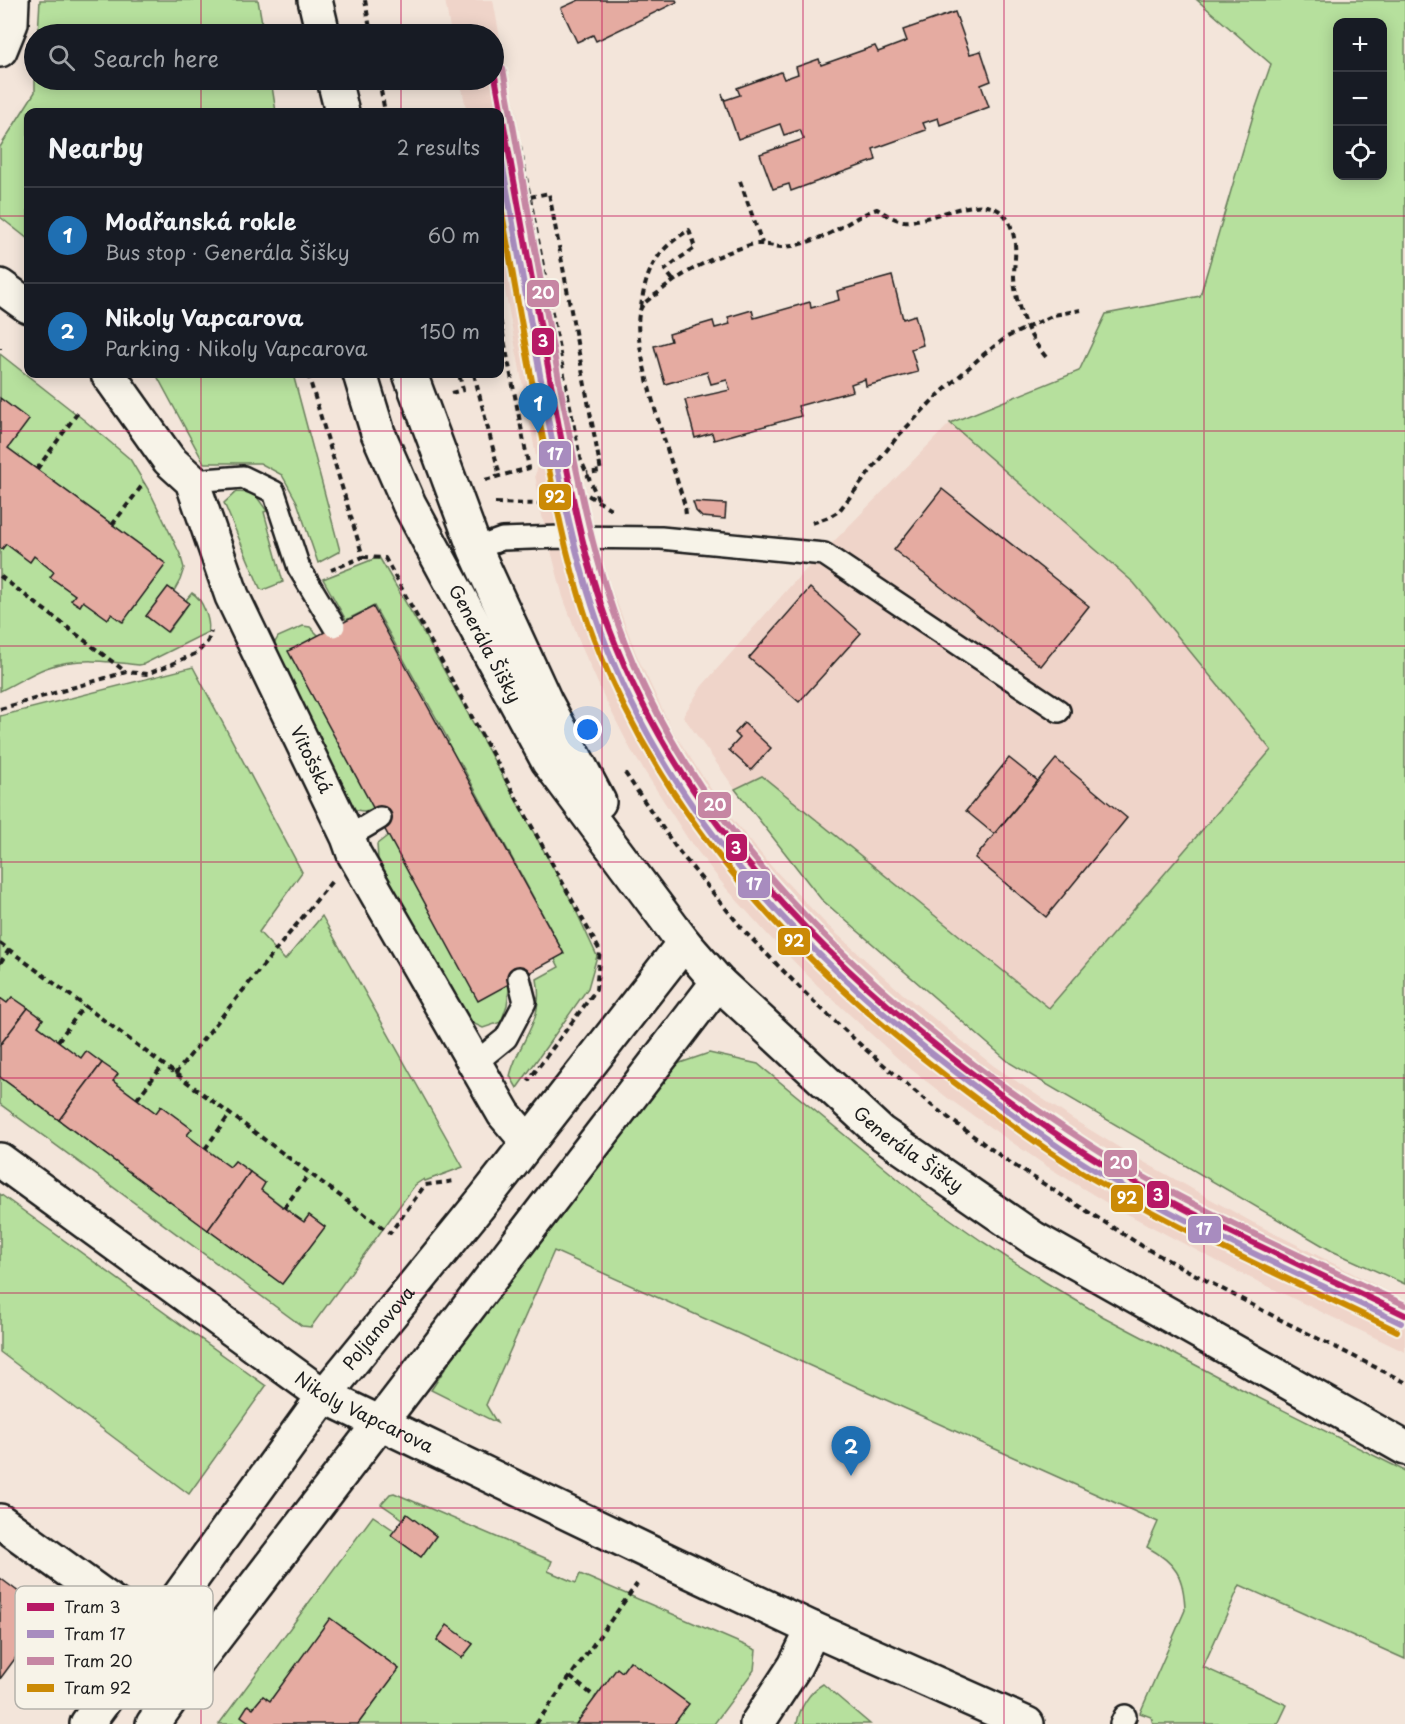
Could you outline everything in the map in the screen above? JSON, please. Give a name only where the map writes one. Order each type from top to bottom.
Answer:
[{"type":"street","points":[[0,50],[10,23],[12,0]]},
{"type":"street","points":[[313,0],[314,24]]},
{"type":"street","points":[[313,0],[320,24]]},
{"type":"street","points":[[317,90],[318,108]]},
{"type":"street","points":[[336,90],[341,108]]},
{"type":"street","points":[[0,286],[24,303]]},
{"type":"street","name":"Vitošská","points":[[111,378],[169,460],[192,481],[232,596],[351,846],[474,1064],[504,1114],[528,1142]]},
{"type":"street","name":"Generála Šišky","points":[[361,378],[378,433],[409,504],[548,761],[684,943],[718,982],[880,1132],[1033,1238],[1220,1346],[1405,1448]]},
{"type":"street","name":"Generála Šišky","points":[[412,378],[489,544],[545,701],[648,893]]},
{"type":"street","name":"Poljanovova","points":[[186,1586],[324,1396],[478,1207],[684,943]]},
{"type":"street","points":[[213,1641],[718,982]]},
{"type":"street","name":"Nikoly Vapcarova","points":[[0,1160],[324,1396],[813,1629],[1027,1724]]},
{"type":"street","name":"Generála Šišky","points":[[1220,1346],[1405,1432]]},
{"type":"street","points":[[0,1521],[89,1586]]},
{"type":"street","points":[[762,1721],[795,1666],[813,1629]]},
{"type":"street","name":"Poljanovova","points":[[87,1724],[98,1709]]},
{"type":"street","points":[[153,1724],[164,1709]]},
{"type":"lane","points":[[192,481],[243,477],[274,492],[299,568],[334,626]]},
{"type":"lane","points":[[489,544],[608,537],[661,538],[824,554],[1059,711]]},
{"type":"lane","points":[[351,846],[380,818]]},
{"type":"lane","points":[[474,1064],[506,1038],[525,1002],[519,978]]},
{"type":"path","points":[[364,0],[369,24]]},
{"type":"path","points":[[381,90],[384,108]]},
{"type":"path","points":[[520,146],[580,458],[599,502],[608,537]]},
{"type":"path","points":[[740,181],[762,243]]},
{"type":"path","points":[[530,196],[549,193],[601,471],[587,473]]},
{"type":"path","points":[[640,309],[673,280],[702,263],[748,246],[762,243],[782,247],[818,239],[837,231],[863,213],[877,209],[893,218],[909,222],[972,205],[985,205],[996,208],[1006,217],[1012,229],[1015,246],[1014,277],[1017,302],[1027,327],[1046,357]]},
{"type":"path","points":[[673,280],[665,270],[695,248],[689,230],[670,244],[652,264],[644,284],[638,328],[638,347],[686,506],[686,518],[678,517]]},
{"type":"path","points":[[808,523],[818,522],[839,511],[898,436],[933,400],[984,354],[1007,337],[1027,327],[1054,315],[1081,310]]},
{"type":"path","points":[[476,483],[529,468],[504,340]]},
{"type":"path","points":[[310,378],[363,557]]},
{"type":"path","points":[[451,393],[463,390],[460,378]]},
{"type":"path","points":[[475,378],[500,476]]},
{"type":"path","points":[[448,383],[454,404]]},
{"type":"path","points":[[37,469],[79,411]]},
{"type":"path","points":[[112,525],[147,480]]},
{"type":"path","points":[[489,544],[491,502],[538,504],[586,494],[613,510]]},
{"type":"path","points":[[323,573],[363,557],[384,558],[600,951],[596,990],[528,1081]]},
{"type":"path","points":[[0,576],[126,672]]},
{"type":"path","points":[[0,709],[126,672],[147,674],[197,653],[208,641],[213,627]]},
{"type":"path","points":[[624,771],[678,849],[745,932],[849,1035],[935,1107],[1009,1162],[1146,1249],[1405,1382]]},
{"type":"path","points":[[175,1074],[351,846]]},
{"type":"path","points":[[0,943],[390,1233],[425,1185],[459,1180]]},
{"type":"path","points":[[0,963],[9,950]]},
{"type":"path","points":[[58,1041],[84,1006]]},
{"type":"path","points":[[137,1099],[163,1065]]},
{"type":"path","points":[[205,1149],[230,1114]]},
{"type":"path","points":[[284,1208],[309,1174]]},
{"type":"path","points":[[536,1724],[633,1591],[655,1555]]},
{"type":"path","points":[[570,1677],[596,1697]]},
{"type":"shaded area","points":[[445,0],[493,0],[497,24],[449,24]]},
{"type":"shaded area","points":[[504,60],[516,125],[512,133],[572,459],[609,582],[637,656],[672,730],[724,809],[771,866],[826,924],[903,994],[994,1066],[1074,1120],[1133,1156],[1252,1222],[1405,1300],[1405,1352],[1236,1271],[1112,1206],[1051,1169],[949,1099],[903,1063],[817,985],[726,888],[688,839],[631,750],[582,648],[563,597],[542,516],[535,475],[538,467],[504,284],[504,108],[466,108],[462,90],[504,90]]},
{"type":"shaded area","points":[[950,423],[1134,583],[1271,750],[1049,1008],[762,776],[735,789],[683,716],[702,686],[794,582]]},
{"type":"green space","points":[[40,0],[258,0],[262,24],[39,24]]},
{"type":"green space","points":[[1197,0],[1405,0],[1405,1284],[1332,1251],[1010,1063],[821,899],[735,789],[762,776],[1049,1008],[1271,750],[1134,583],[950,423],[1079,371],[1106,314],[1200,296],[1253,116],[1271,64]]},
{"type":"green space","points":[[35,90],[273,90],[275,108],[25,108]]},
{"type":"green space","points":[[24,109],[24,236],[0,217],[0,147]]},
{"type":"green space","points":[[0,354],[24,373],[24,378],[31,378],[130,459],[151,494],[180,554],[184,568],[174,591],[168,587],[146,616],[168,632],[189,603],[186,600],[192,593],[205,610],[208,632],[144,664],[68,662],[40,670],[0,691],[0,548],[2,549],[6,544],[30,562],[34,556],[54,572],[75,595],[71,600],[80,606],[83,601],[108,619],[111,614],[122,622],[166,564],[8,448],[29,420],[0,398]]},
{"type":"green space","points":[[158,378],[294,378],[340,551],[318,563],[297,502],[282,475],[260,463],[204,463]]},
{"type":"green space","points":[[236,492],[254,493],[267,511],[264,512],[283,582],[263,590],[260,588],[224,503]]},
{"type":"green space","points":[[379,557],[571,900],[597,956],[588,988],[517,1088],[510,1076],[534,1019],[539,994],[537,979],[559,967],[554,957],[563,952],[460,762],[457,762],[446,743],[449,741],[374,606],[346,620],[323,579]]},
{"type":"green space","points":[[303,626],[310,627],[319,636],[378,806],[370,810],[360,811],[349,807],[273,646],[278,637]]},
{"type":"green space","points":[[193,667],[302,872],[259,932],[285,960],[322,916],[463,1167],[425,1181],[424,1179],[415,1185],[311,1327],[302,1326],[0,1104],[0,1077],[282,1284],[325,1227],[309,1215],[304,1222],[261,1190],[265,1183],[235,1161],[230,1167],[187,1135],[191,1129],[161,1107],[156,1113],[113,1081],[117,1074],[86,1052],[81,1058],[38,1026],[43,1019],[12,997],[7,1003],[0,998],[0,716]]},
{"type":"green space","points":[[390,834],[510,981],[507,1005],[501,1022],[483,1028],[468,1021],[378,859],[377,844]]},
{"type":"green space","points":[[709,1053],[758,1064],[926,1202],[1045,1282],[1104,1317],[1405,1471],[1405,1659],[1240,1585],[1203,1667],[1287,1705],[1278,1724],[1153,1724],[1151,1717],[1140,1713],[1185,1610],[1183,1588],[1172,1565],[1147,1547],[1158,1522],[554,1251],[486,1405],[497,1423],[431,1390],[478,1319],[658,1082],[680,1063]]},
{"type":"green space","points":[[0,1194],[266,1386],[189,1494],[0,1352]]},
{"type":"green space","points":[[394,1493],[552,1561],[548,1571],[576,1583],[580,1574],[756,1650],[754,1670],[714,1724],[674,1724],[630,1661],[622,1672],[617,1669],[576,1724],[358,1724],[399,1669],[331,1619],[270,1701],[263,1696],[253,1708],[252,1724],[219,1724],[373,1516],[395,1531],[392,1536],[421,1557],[436,1536],[407,1515],[403,1519],[381,1504],[390,1494]],"holes":[[[447,1626],[473,1644],[462,1658],[437,1640]]]},
{"type":"green space","points":[[823,1684],[870,1724],[797,1724],[806,1701]]},
{"type":"building","points":[[579,0],[676,0],[677,2],[596,41],[593,35],[577,42],[561,8]]},
{"type":"building","points":[[955,12],[970,54],[981,51],[991,81],[981,85],[989,107],[940,125],[938,118],[923,123],[926,130],[873,149],[876,160],[791,191],[789,184],[773,189],[760,154],[804,139],[800,130],[784,135],[780,124],[738,139],[722,94],[725,100],[740,95],[737,88],[781,72],[784,79],[798,74],[796,67],[819,59],[821,65],[875,46],[878,52],[907,41],[903,30]]},
{"type":"building","points":[[892,276],[903,319],[915,315],[923,345],[911,349],[918,372],[866,386],[865,379],[851,384],[853,391],[798,406],[801,416],[714,440],[712,433],[695,438],[685,400],[730,390],[727,380],[711,384],[707,372],[665,384],[654,346],[671,341],[669,334],[713,321],[715,328],[730,324],[728,317],[752,310],[754,318],[810,302],[811,308],[839,300],[837,291]]},
{"type":"building","points":[[0,398],[29,420],[8,448],[166,564],[123,622],[111,614],[108,619],[83,601],[80,606],[71,600],[75,595],[50,577],[54,572],[34,556],[30,562],[6,544],[2,549],[0,548]]},
{"type":"building","points":[[942,489],[1089,606],[1041,666],[894,550]]},
{"type":"building","points":[[693,502],[726,504],[725,519],[702,517],[696,511]]},
{"type":"building","points":[[168,587],[189,603],[167,632],[146,616]]},
{"type":"building","points":[[810,588],[861,633],[799,702],[749,658]]},
{"type":"building","points":[[373,607],[564,954],[478,1001],[288,651]]},
{"type":"building","points":[[744,723],[771,748],[751,770],[729,750],[740,738],[735,733]]},
{"type":"building","points":[[1009,758],[1038,781],[994,834],[966,811]]},
{"type":"building","points":[[1056,759],[1127,818],[1046,917],[975,858]]},
{"type":"building","points":[[12,997],[28,1008],[0,1045],[0,998],[7,1003]]},
{"type":"building","points":[[28,1008],[43,1019],[38,1026],[81,1058],[86,1051],[102,1063],[59,1120],[0,1077],[0,1045]]},
{"type":"building","points":[[102,1063],[118,1074],[113,1081],[156,1113],[161,1106],[192,1129],[187,1135],[205,1149],[230,1167],[235,1161],[250,1172],[208,1230],[59,1120]]},
{"type":"building","points":[[250,1172],[265,1183],[261,1190],[284,1208],[304,1222],[309,1215],[325,1227],[282,1284],[208,1230]]},
{"type":"building","points":[[407,1514],[436,1536],[421,1557],[391,1535]]},
{"type":"building","points":[[0,1578],[15,1589],[15,1659],[0,1679]]},
{"type":"building","points":[[330,1618],[399,1669],[358,1724],[252,1724],[241,1716],[248,1705],[253,1708],[263,1696],[270,1701]]},
{"type":"building","points":[[447,1625],[473,1644],[462,1658],[437,1640]]},
{"type":"building","points":[[630,1661],[689,1704],[674,1724],[576,1724],[617,1668],[622,1672]]},
{"type":"tram line","name":"20","points":[[504,75],[571,445],[599,565],[618,624],[647,693],[683,759],[725,821],[772,879],[824,934],[936,1035],[995,1080],[1111,1158],[1183,1198],[1405,1305]]},
{"type":"tram line","name":"3","points":[[497,90],[501,108]]},
{"type":"tram line","name":"3","points":[[504,126],[563,450],[576,511],[600,601],[640,699],[676,764],[718,825],[764,883],[815,938],[869,989],[926,1038],[1030,1116],[1108,1167],[1181,1207],[1405,1315]]},
{"type":"tram line","name":"17","points":[[504,174],[557,464],[569,521],[592,604],[631,701],[668,768],[711,831],[758,890],[866,999],[925,1048],[1028,1126],[1088,1166],[1176,1215],[1401,1323]]},
{"type":"tram line","name":"92","points":[[504,224],[554,493],[585,615],[625,709],[663,776],[705,838],[753,897],[804,953],[860,1005],[918,1054],[1023,1133],[1084,1174],[1173,1223],[1397,1331]]},
{"type":"place","name":"Modřanská rokle","points":[[538,433]]},
{"type":"place","name":"Nikoly Vapcarova","points":[[851,1476]]}]
